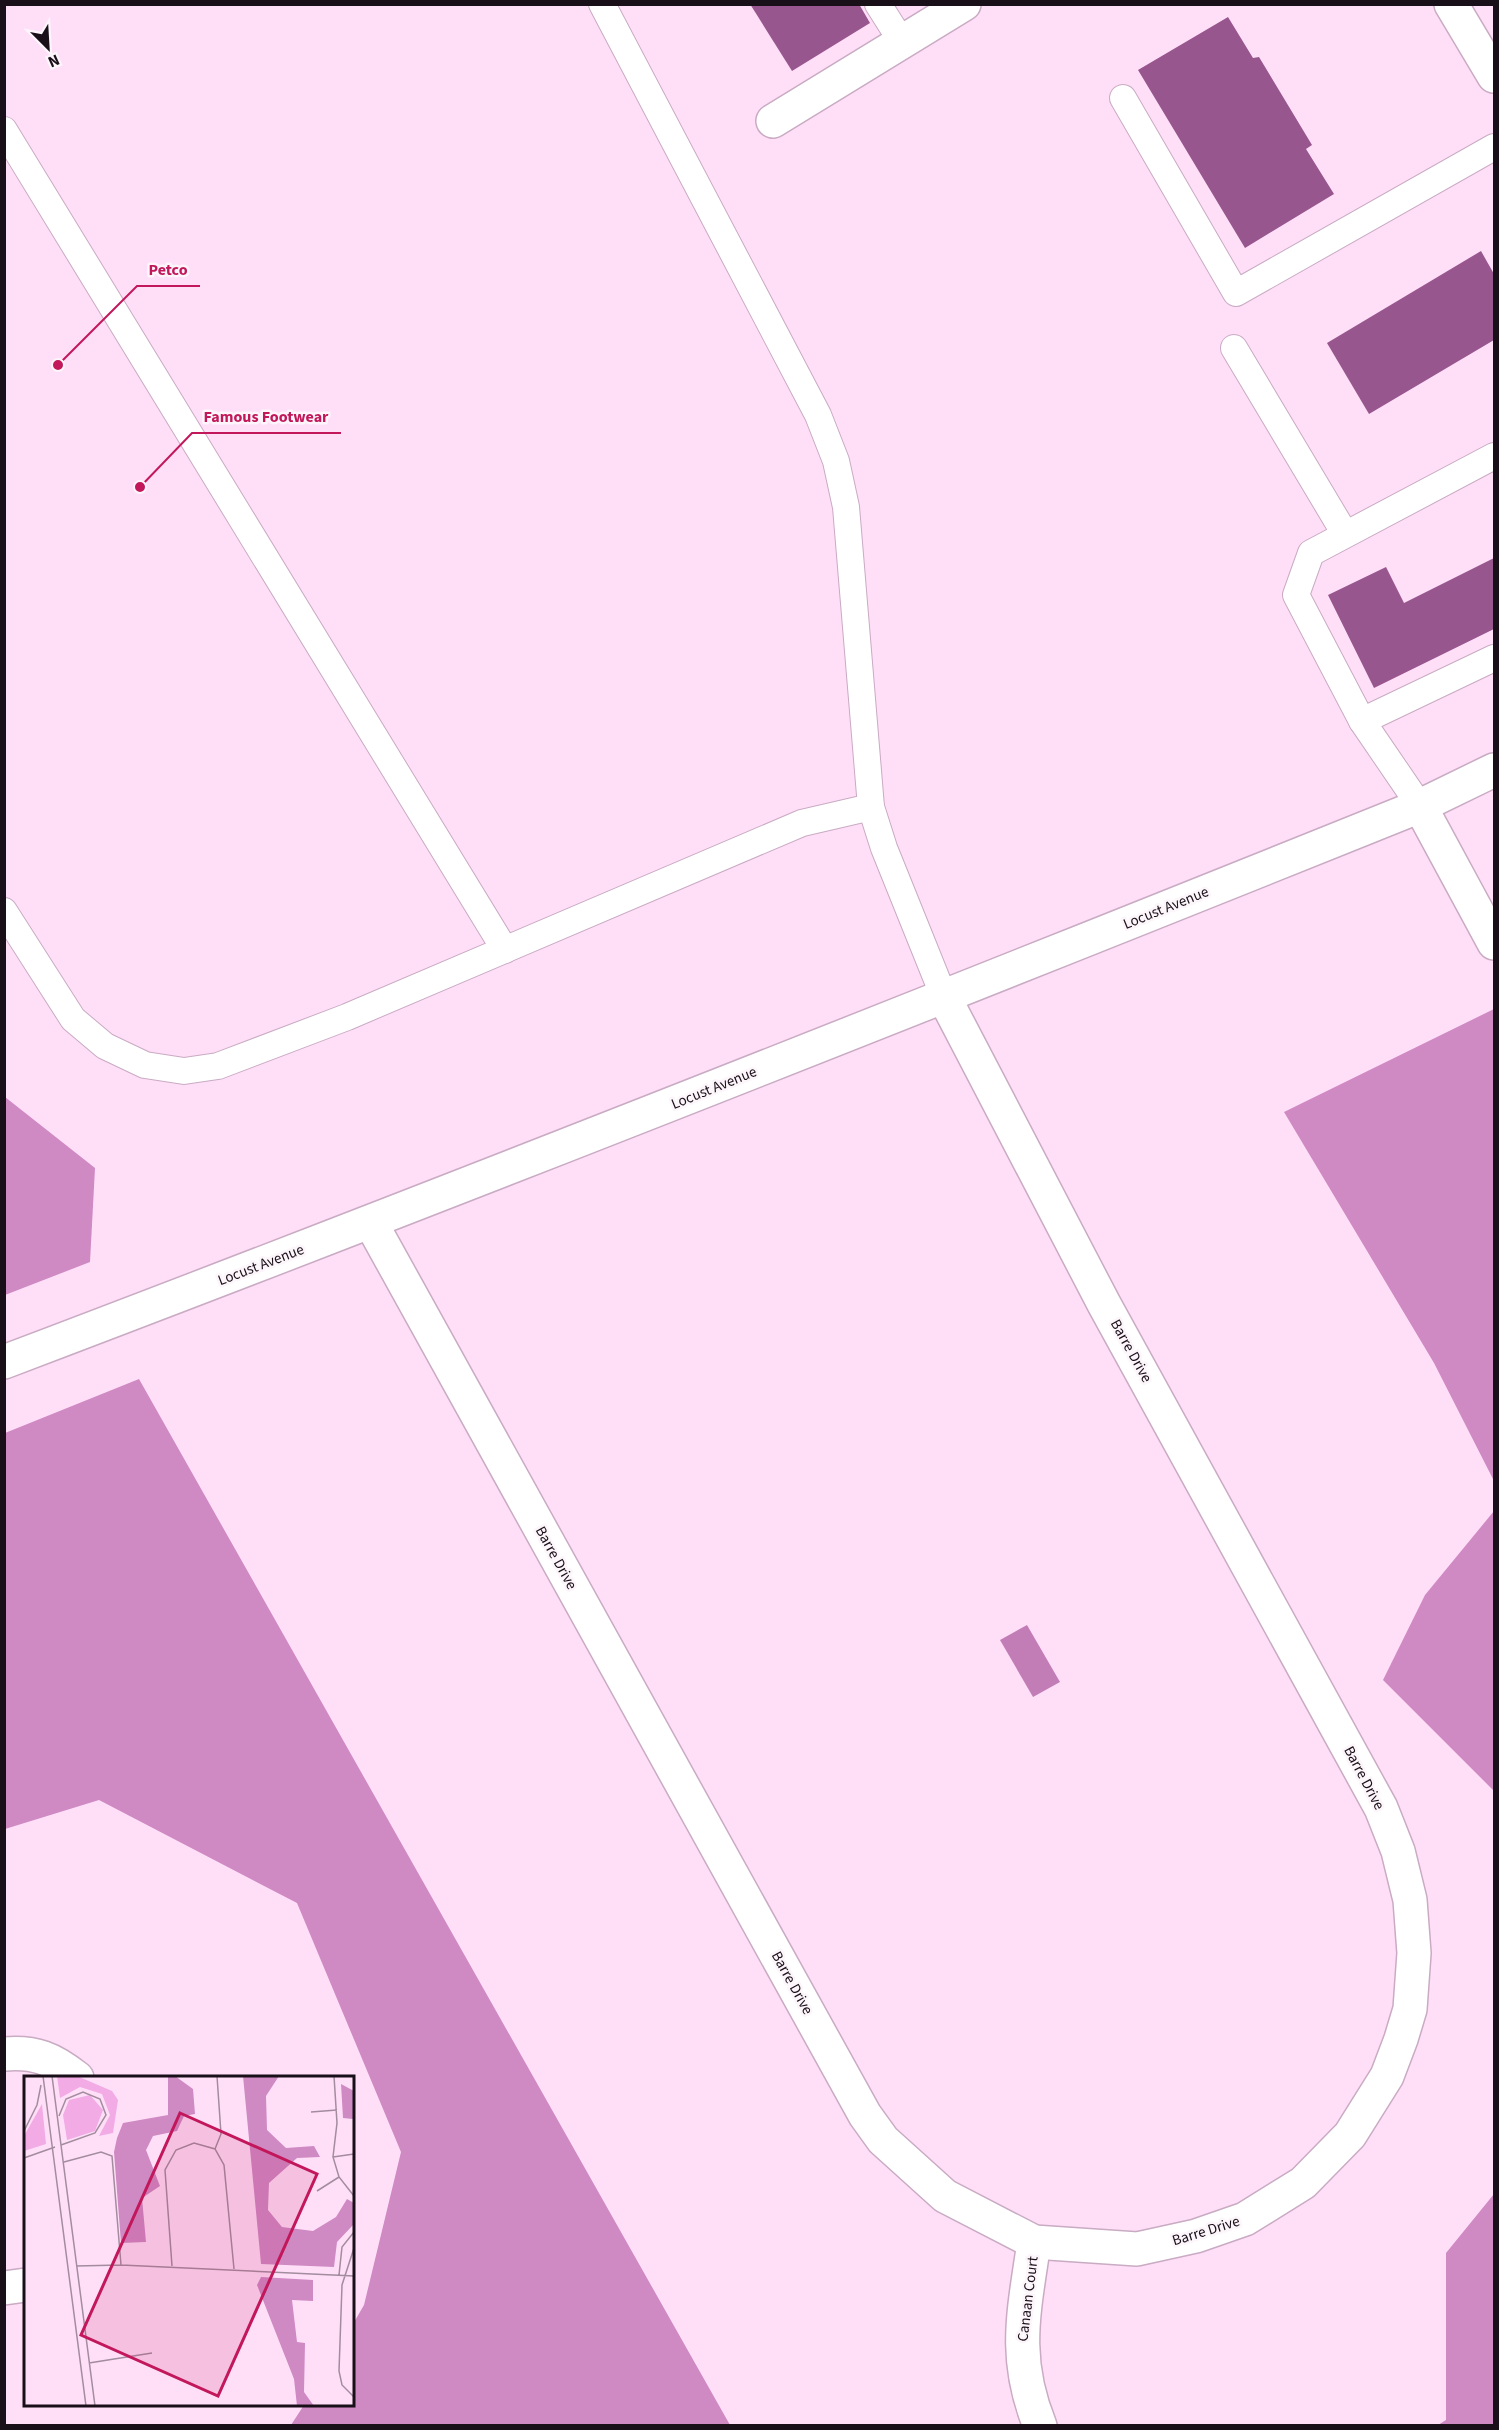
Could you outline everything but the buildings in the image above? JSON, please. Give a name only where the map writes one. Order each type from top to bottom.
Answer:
[{"type":"main road","points":[[773,121],[963,4]]},
{"type":"main road","points":[[1451,4],[1494,75]]},
{"type":"main road","name":"Locust Avenue","points":[[4,1362],[371,1223],[944,997],[1420,806],[1494,770]]},
{"type":"main road","points":[[1420,806],[1494,943]]},
{"type":"main road","name":"Barre Drive","points":[[371,1223],[865,2115],[883,2139],[945,2196],[1034,2242],[1137,2249],[1196,2236],[1245,2219],[1303,2183],[1350,2134],[1387,2076],[1410,2009],[1414,1953],[1407,1890],[1398,1851],[1381,1808],[1104,1304],[944,997]]},
{"type":"main road","points":[[4,2054],[27,2052],[60,2065],[74,2076]]},
{"type":"main road","name":"Canaan Court","points":[[1034,2242],[1021,2338],[1025,2376],[1040,2426]]},
{"type":"main road","points":[[4,2288],[24,2286]]},
{"type":"lane","points":[[602,4],[818,415],[836,461],[846,507],[872,807],[884,848],[944,997]]},
{"type":"lane","points":[[878,4],[902,42]]},
{"type":"lane","points":[[1123,98],[1236,292],[1494,147]]},
{"type":"lane","points":[[4,130],[505,950]]},
{"type":"lane","points":[[1234,348],[1345,534]]},
{"type":"lane","points":[[1420,806],[1362,721],[1296,596],[1311,553],[1494,456]]},
{"type":"lane","points":[[1362,721],[1494,658]]},
{"type":"lane","points":[[4,911],[73,1019],[105,1046],[145,1065],[184,1071],[218,1066],[347,1017],[802,823],[872,807]]},
{"type":"shaded area","points":[[1494,1009],[1494,1481],[1434,1363],[1284,1112]]},
{"type":"shaded area","points":[[5,1097],[95,1168],[90,1262],[5,1295]]},
{"type":"shaded area","points":[[139,1379],[730,2425],[291,2425],[303,2406],[354,2406],[354,2322],[364,2305],[401,2152],[297,1903],[99,1800],[5,1829],[5,1433]]},
{"type":"shaded area","points":[[1494,1511],[1494,1791],[1383,1680],[1425,1595]]},
{"type":"shaded area","points":[[1027,1625],[1060,1682],[1033,1697],[1000,1640]]},
{"type":"shaded area","points":[[1494,2194],[1494,2425],[1438,2425],[1446,2420],[1446,2253]]},
{"type":"place","name":"Petco","points":[[58,365]]},
{"type":"place","name":"Famous Footwear","points":[[140,487]]}]
